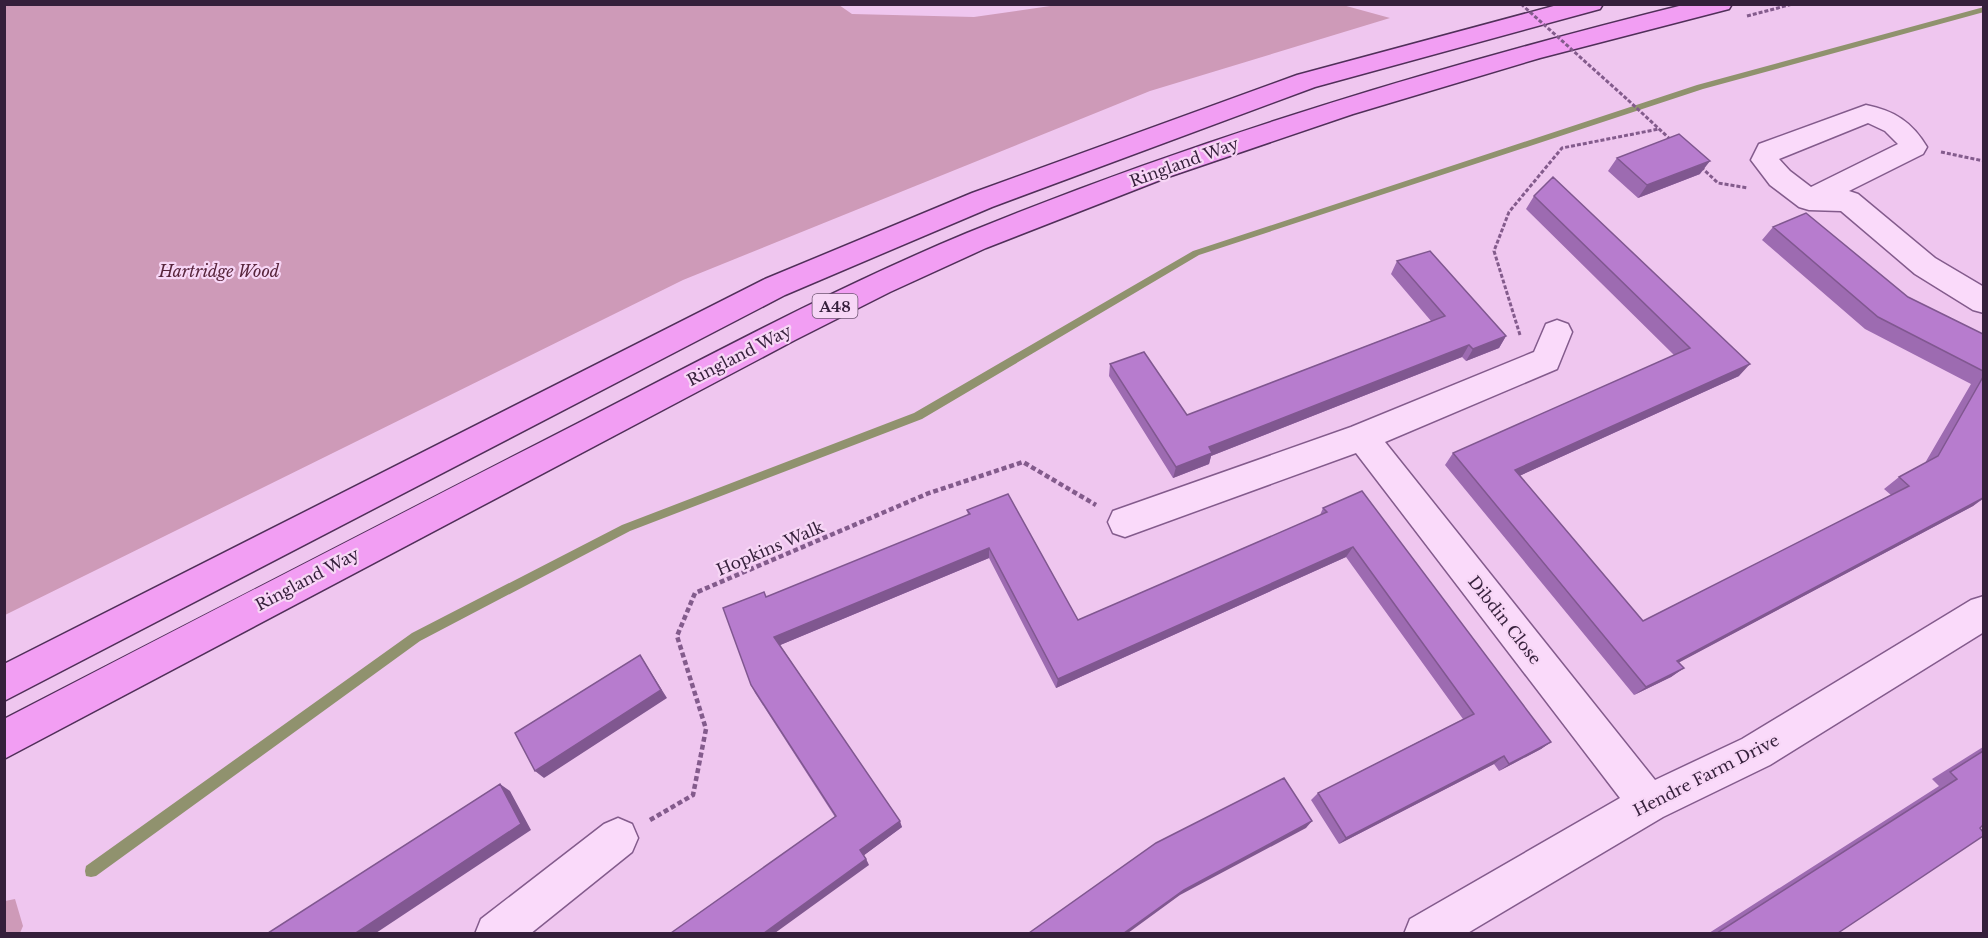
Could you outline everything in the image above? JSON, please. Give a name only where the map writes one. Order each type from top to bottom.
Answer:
[{"type":"main road","name":"A48","points":[[4,684],[774,287],[982,200],[1306,81],[1591,4]]},
{"type":"main road","name":"Ringland Way","points":[[4,740],[291,586],[815,316],[974,242],[1129,181],[1331,110],[1627,27],[1733,10]]},
{"type":"street","points":[[1809,200],[1914,147],[1905,132],[1884,117],[1866,114],[1768,151],[1765,160],[1771,168],[1809,200],[1848,201],[1925,266],[1983,302]]},
{"type":"street","points":[[1125,522],[1362,437],[1530,367],[1545,360],[1557,332]]},
{"type":"street","name":"Dibdin Close","points":[[1362,437],[1648,803]]},
{"type":"street","name":"Hendre Farm Drive","points":[[1425,933],[1511,885],[1648,803],[1756,752],[1983,612]]},
{"type":"street","points":[[496,933],[618,838]]},
{"type":"path","points":[[1521,4],[1676,145]]},
{"type":"path","points":[[1733,10],[1792,4]]},
{"type":"path","points":[[1574,59],[1585,56]]},
{"type":"path","points":[[1530,367],[1494,251],[1509,212],[1562,148],[1659,129]]},
{"type":"path","points":[[1914,147],[1983,161]]},
{"type":"path","points":[[1693,160],[1718,183],[1752,189]]},
{"type":"path","name":"Hopkins Walk","points":[[618,838],[693,795],[706,729],[677,636],[695,593],[929,493],[1023,462],[1125,522]]},
{"type":"green space","name":"Hartridge Wood","points":[[1064,4],[1339,4],[1390,18],[1150,91],[683,280],[5,615],[5,5],[839,5],[852,14],[974,17]]},
{"type":"green space","points":[[15,899],[23,926],[20,933],[5,933],[5,901]]},
{"type":"building","points":[[1679,134],[1710,161],[1647,185],[1617,158]]},
{"type":"building","points":[[1553,177],[1750,364],[1515,470],[1643,621],[1909,486],[1899,477],[1938,456],[1983,377],[1983,498],[1677,661],[1684,668],[1646,687],[1453,453],[1690,348],[1534,196]]},
{"type":"building","points":[[1806,213],[1908,297],[1983,334],[1983,371],[1878,317],[1773,227]]},
{"type":"building","points":[[1430,251],[1506,336],[1473,349],[1469,345],[1209,447],[1212,453],[1176,467],[1110,364],[1144,352],[1187,415],[1445,316],[1397,261]]},
{"type":"building","points":[[1362,491],[1551,742],[1509,764],[1504,756],[1346,838],[1318,793],[1474,714],[1353,547],[1058,679],[989,548],[774,637],[900,821],[860,850],[866,859],[764,933],[671,933],[836,816],[751,685],[723,608],[764,592],[766,597],[970,514],[967,510],[1008,494],[1078,620],[1327,512],[1323,508]]},
{"type":"building","points":[[640,655],[661,690],[535,771],[515,733]]},
{"type":"building","points":[[1983,751],[1983,825],[1980,828],[1983,836],[1838,933],[1717,933],[1957,779],[1950,772]]},
{"type":"building","points":[[1284,778],[1312,821],[1184,890],[1124,933],[1029,933],[1156,843]]},
{"type":"building","points":[[500,784],[521,824],[356,933],[268,933]]},
{"type":"waterway","points":[[91,871],[416,637],[626,528],[918,416],[1196,253],[1700,87],[1984,9]]}]
